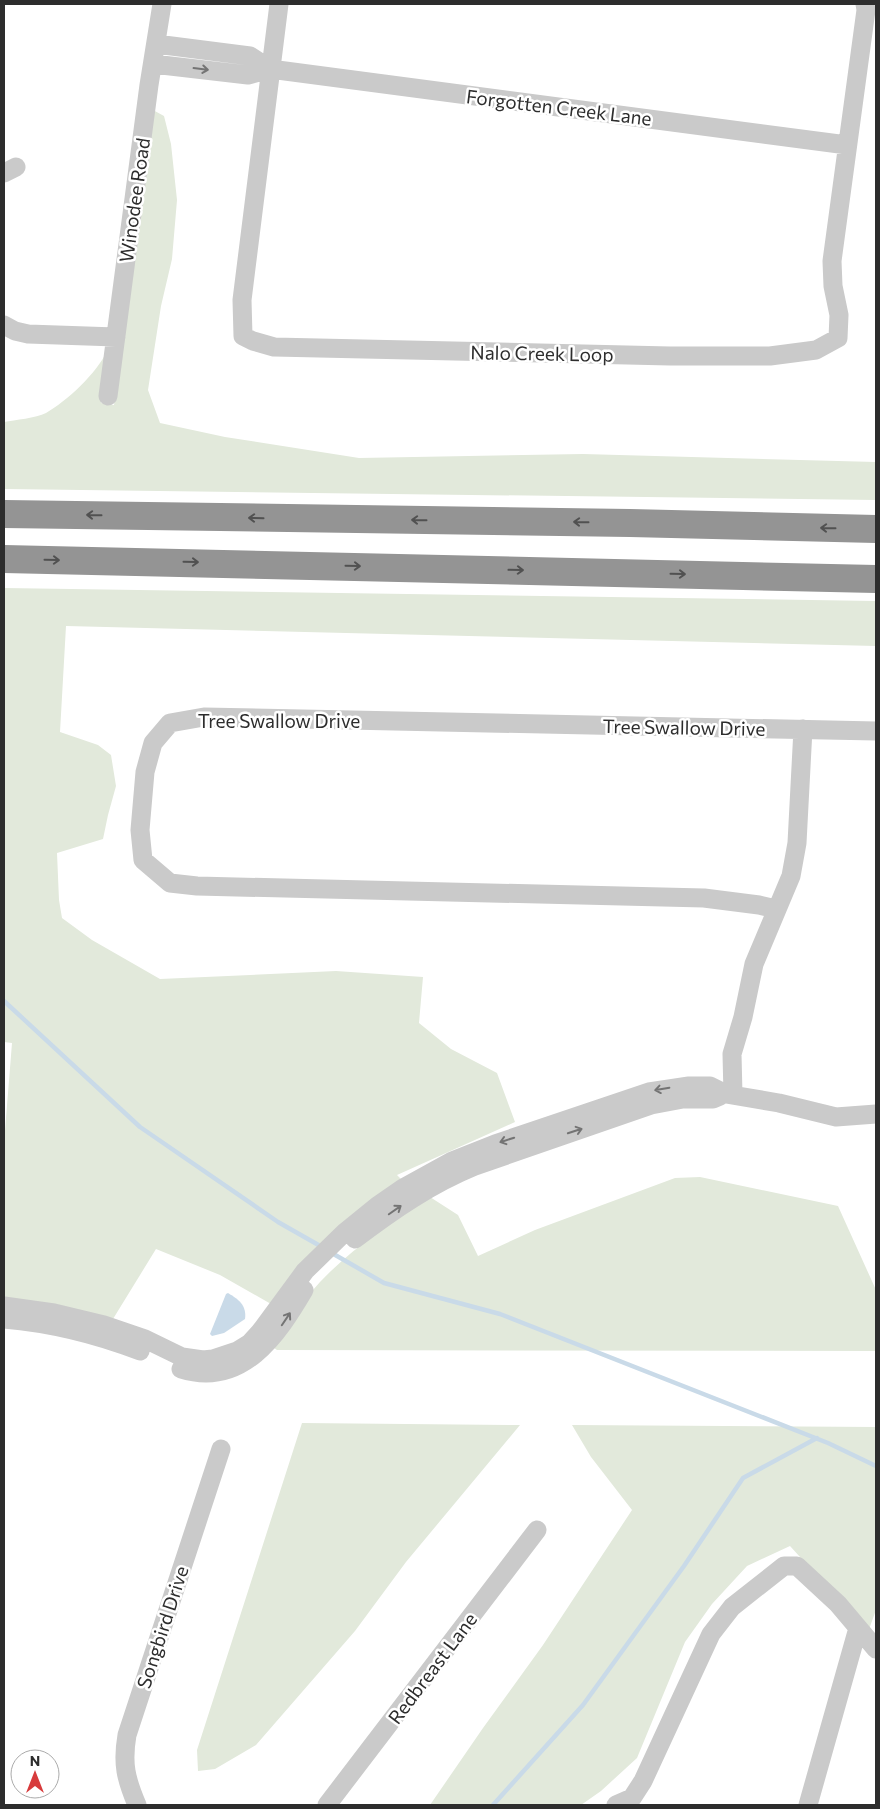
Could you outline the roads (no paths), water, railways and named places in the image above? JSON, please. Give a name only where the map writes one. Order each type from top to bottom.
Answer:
[{"type":"highway","points":[[4,514],[620,523],[876,530]]},
{"type":"highway","points":[[4,559],[876,579]]},
{"type":"street","name":"Winodee Road","points":[[108,396],[162,4]]},
{"type":"street","name":"Nalo Creek Loop","points":[[279,4],[242,300],[242,336],[274,347],[679,356],[770,356],[816,350],[838,338],[839,314],[833,286],[832,261],[866,10],[865,4]]},
{"type":"street","name":"Forgotten Creek Lane","points":[[156,44],[250,56],[270,69]]},
{"type":"street","name":"Forgotten Creek Lane","points":[[153,64],[248,75],[270,69],[847,145]]},
{"type":"street","points":[[4,325],[15,331],[28,334],[116,337]]},
{"type":"street","name":"Tree Swallow Drive","points":[[776,909],[704,898],[197,886],[170,883],[143,860],[140,830],[145,772],[153,743],[170,723],[204,717],[876,731]]},
{"type":"street","points":[[730,1094],[732,1054],[743,1017],[754,964],[791,876],[797,843],[803,729]]},
{"type":"street","points":[[4,1306],[80,1318],[120,1329],[176,1368],[206,1374],[227,1369],[248,1359],[265,1346],[277,1333],[309,1274],[350,1235],[456,1174],[536,1137],[625,1107],[651,1105],[683,1099],[713,1099],[730,1094],[778,1102],[836,1117],[876,1114]]},
{"type":"street","points":[[4,1319],[80,1331],[143,1345]]},
{"type":"street","name":"Songbird Drive","points":[[137,1805],[124,1769],[127,1735],[221,1449]]},
{"type":"street","name":"Redbreast Lane","points":[[327,1805],[537,1530]]},
{"type":"street","points":[[616,1805],[632,1798],[643,1781],[711,1634],[732,1606],[784,1566],[797,1566],[838,1604],[875,1647]]},
{"type":"street","points":[[808,1805],[858,1628]]},
{"type":"water","points":[[228,1293],[243,1306],[245,1319],[224,1333],[212,1336],[210,1334]]},
{"type":"waterway","points":[[4,1001],[140,1127],[278,1222],[322,1247]]},
{"type":"waterway","points":[[330,1252],[384,1283],[500,1314],[828,1443],[876,1466]]},
{"type":"waterway","points":[[493,1805],[583,1705],[684,1566],[743,1478],[817,1438]]}]
